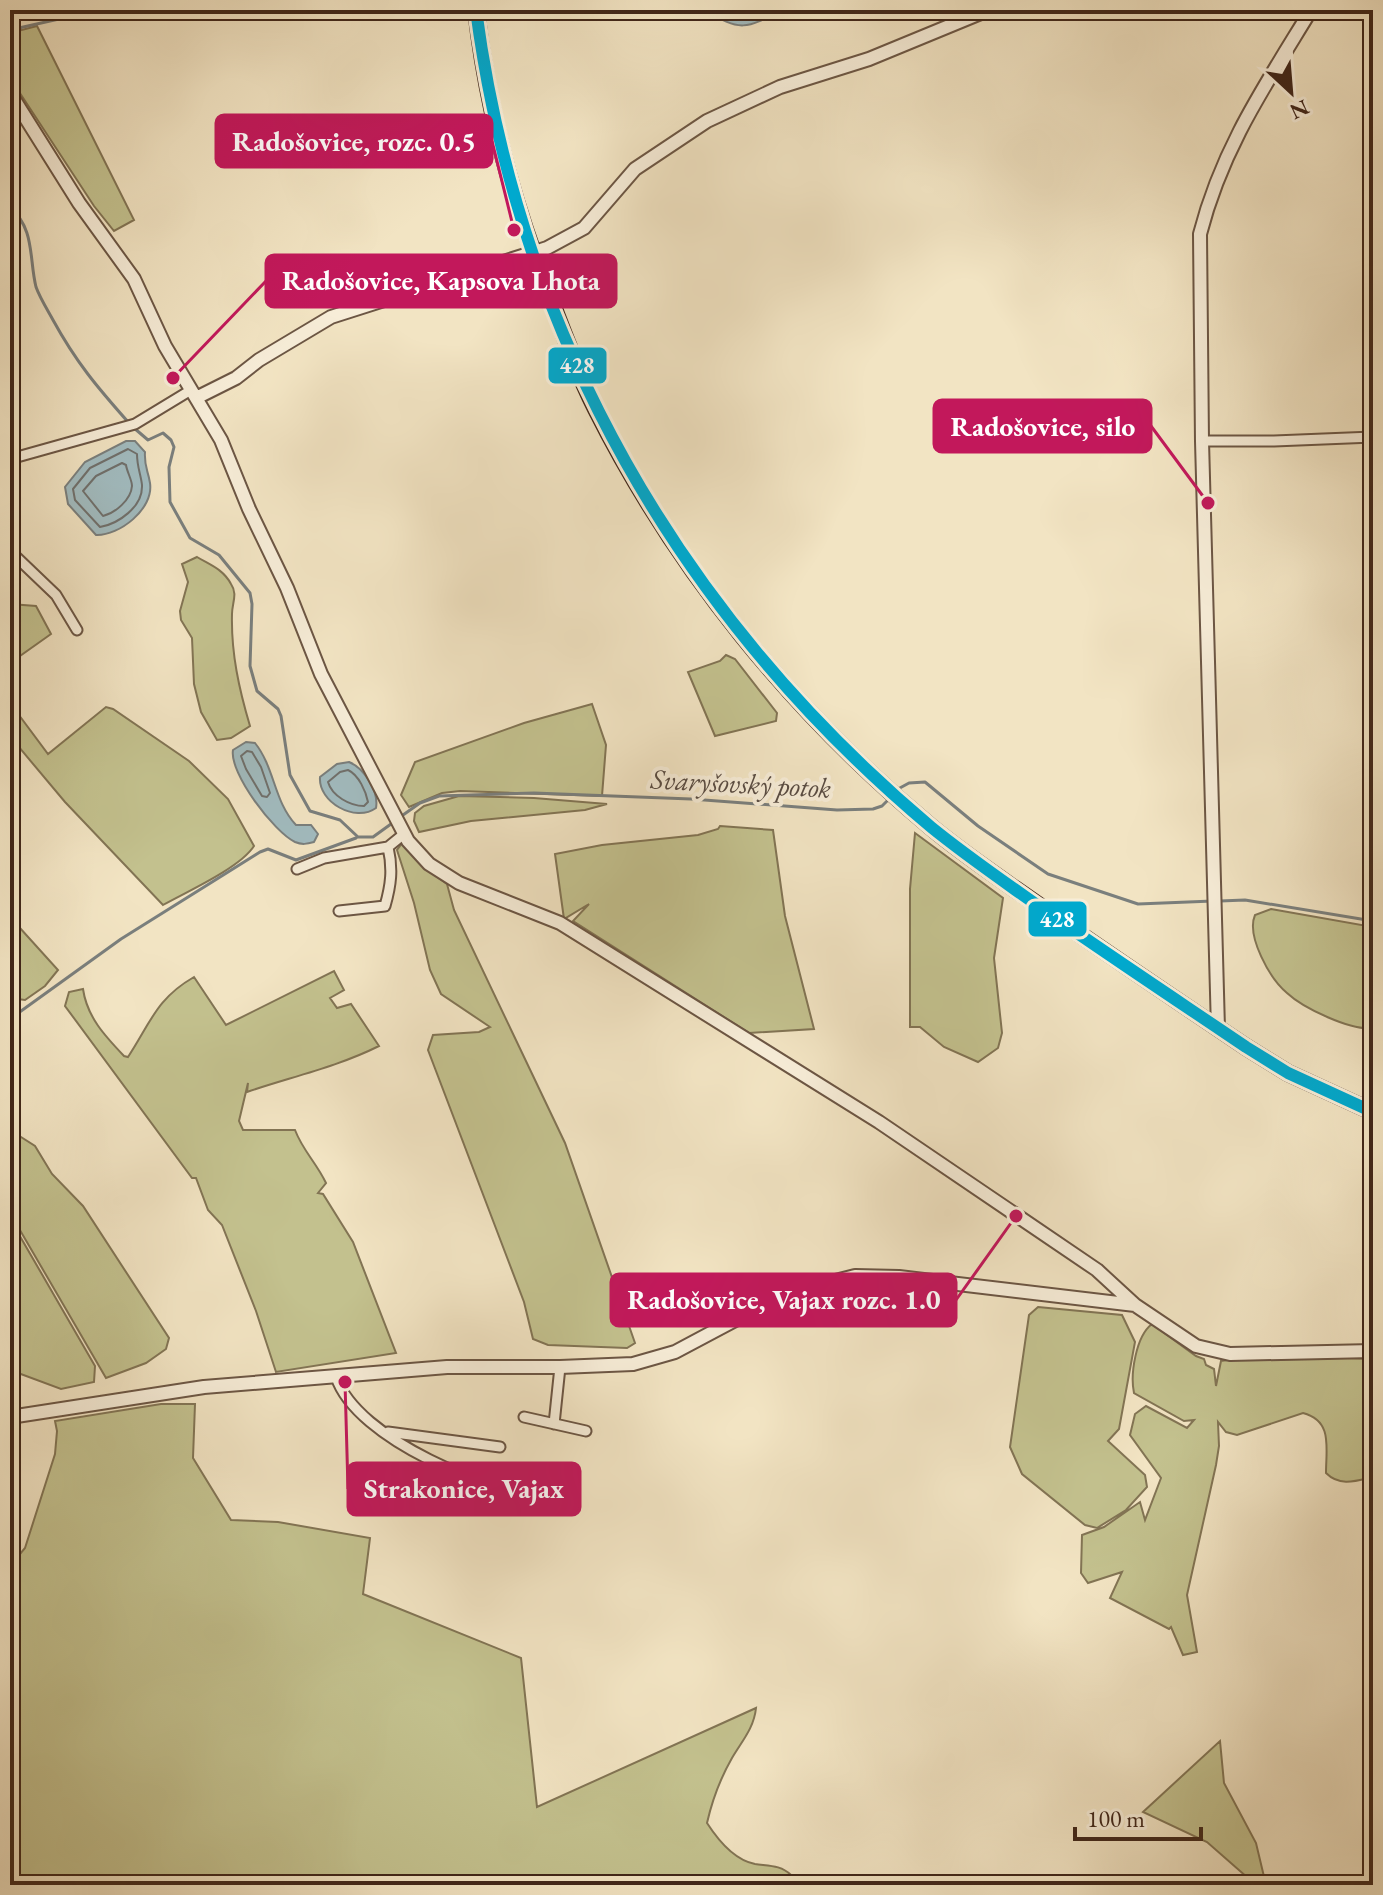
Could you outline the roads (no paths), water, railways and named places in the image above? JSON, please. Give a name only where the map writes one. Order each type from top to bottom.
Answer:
[{"type":"main road","points":[[476,10],[483,66],[508,174],[532,252],[595,406],[662,525],[715,602],[825,730],[962,852],[1218,1029],[1288,1073],[1373,1112]]},
{"type":"street","points":[[10,459],[131,425],[193,394],[221,387],[331,317],[547,248],[584,228],[635,169],[707,121],[780,87],[869,59],[988,10]]},
{"type":"street","points":[[1218,1029],[1202,441],[1200,234],[1222,170],[1251,107],[1311,10]]},
{"type":"street","points":[[10,93],[79,203],[134,279],[165,346],[221,440],[249,509],[287,588],[321,674],[404,834],[429,864],[459,883],[560,923],[879,1122],[1097,1270],[1135,1305],[1196,1346],[1230,1354],[1373,1351]]},
{"type":"street","points":[[1202,441],[1373,437]]},
{"type":"street","points":[[10,551],[56,595],[77,630]]},
{"type":"street","points":[[297,869],[324,858],[388,847],[404,834]]},
{"type":"street","points":[[339,911],[385,906],[391,887],[392,868],[388,847]]},
{"type":"street","points":[[10,1417],[204,1387],[447,1367],[633,1364],[675,1352],[784,1294],[855,1276],[899,1277],[1135,1305]]},
{"type":"street","points":[[554,1424],[560,1367]]},
{"type":"street","points":[[336,1377],[355,1410],[382,1432],[417,1452],[470,1477],[525,1495],[553,1500]]},
{"type":"street","points":[[524,1417],[586,1431]]},
{"type":"street","points":[[382,1432],[500,1447]]},
{"type":"water","points":[[706,10],[781,10],[751,24],[735,25]]},
{"type":"water","points":[[126,441],[135,441],[145,452],[150,493],[141,511],[124,526],[96,535],[68,504],[65,487],[85,462]]},
{"type":"water","points":[[246,742],[255,743],[262,753],[283,806],[296,825],[311,825],[318,834],[314,842],[300,844],[286,836],[265,815],[245,787],[233,750]]},
{"type":"water","points":[[349,762],[360,769],[369,781],[375,794],[376,808],[358,813],[349,811],[339,808],[325,794],[320,777],[337,764]]},
{"type":"waterway","points":[[10,30],[99,10]]},
{"type":"waterway","name":"Svaryšovský potok","points":[[10,208],[24,225],[36,287],[44,304],[79,362],[129,423]]},
{"type":"waterway","name":"Svaryšovský potok","points":[[134,428],[148,440],[163,433],[171,440],[174,447],[169,467],[170,502],[190,538],[219,555],[250,593],[250,666],[257,691],[278,709],[281,716],[290,775],[310,811],[340,820],[358,837],[373,837],[391,824]]},
{"type":"waterway","name":"Svaryšovský potok","points":[[898,789],[909,783],[925,782],[978,826],[1048,874],[1138,904],[1213,901]]},
{"type":"waterway","name":"Svaryšovský potok","points":[[403,815],[420,803],[439,796],[534,793],[691,799],[837,810],[873,809],[890,798]]},
{"type":"waterway","points":[[10,1019],[121,939],[260,852],[268,849],[296,860],[356,838]]},
{"type":"waterway","name":"Svaryšovský potok","points":[[1220,901],[1245,900],[1373,921]]},
{"type":"place","name":"Radošovice, rozc. 0.5","points":[[514,230]]},
{"type":"place","name":"Radošovice, Kapsova Lhota","points":[[173,378]]},
{"type":"place","name":"Radošovice, silo","points":[[1208,503]]},
{"type":"place","name":"Radošovice, Vajax rozc. 1.0","points":[[1016,1216]]},
{"type":"place","name":"Strakonice, Vajax","points":[[345,1382]]}]
